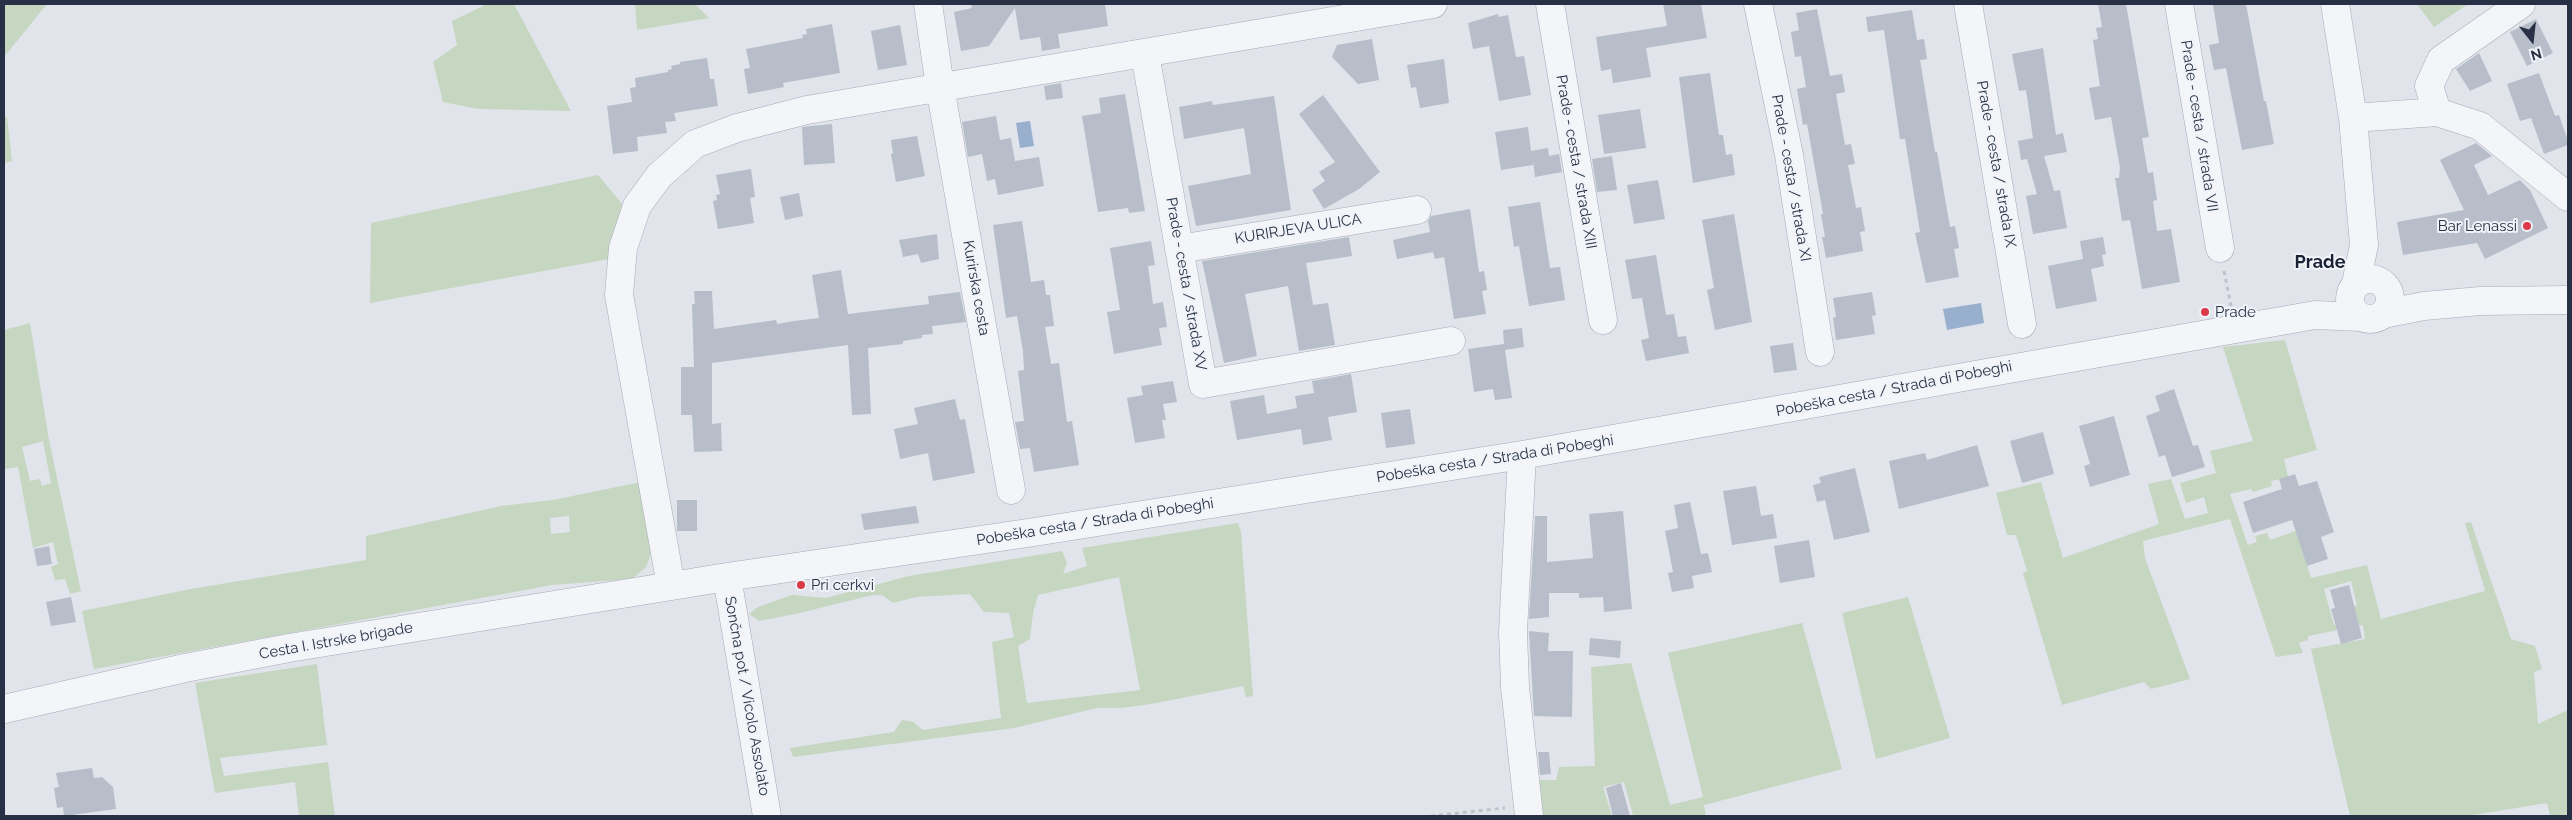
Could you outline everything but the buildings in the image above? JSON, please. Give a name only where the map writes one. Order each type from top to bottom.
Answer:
[{"type":"street","name":"Kurirska cesta","points":[[928,4],[940,86],[1011,490]]},
{"type":"street","points":[[671,586],[618,295],[622,248],[637,206],[659,176],[696,144],[737,128],[807,110],[940,86],[1145,54],[1393,7],[1434,4]]},
{"type":"street","name":"Prade - cesta / strada XIII","points":[[1550,4],[1603,320]]},
{"type":"street","name":"Prade - cesta / strada XI","points":[[1758,4],[1788,155],[1820,352]]},
{"type":"street","name":"Prade - cesta / strada IX","points":[[1968,4],[2022,324]]},
{"type":"street","name":"Prade - cesta / strada VII","points":[[2179,4],[2220,248]]},
{"type":"street","points":[[2335,4],[2353,118],[2370,298]]},
{"type":"street","points":[[2437,112],[2429,86],[2441,60],[2521,4]]},
{"type":"street","name":"Prade - cesta / strada XV","points":[[1145,54],[1203,384],[1452,341]]},
{"type":"street","points":[[2353,118],[2437,112],[2480,126],[2568,197]]},
{"type":"street","name":"KURIRJEVA ULICA","points":[[1179,249],[1417,210]]},
{"type":"street","name":"Pobeška cesta / Strada di Pobeghi","points":[[671,586],[1522,455],[2315,315],[2370,298],[2424,306],[2480,301],[2568,300]]},
{"type":"street","points":[[1522,455],[1513,632],[1515,687],[1528,809]]},
{"type":"street","name":"Sončna pot / Vicolo Assolato","points":[[727,577],[767,816]]},
{"type":"street","name":"Cesta I. Istrske brigade","points":[[4,709],[185,668],[290,648],[671,586]]},
{"type":"path","points":[[2220,248],[2235,328]]},
{"type":"path","points":[[1431,816],[1503,809],[1528,809]]},
{"type":"green space","points":[[4,4],[47,4],[4,57]]},
{"type":"green space","points":[[487,4],[514,4],[571,111],[478,109],[443,102],[433,62],[457,45],[452,21]]},
{"type":"green space","points":[[635,4],[695,4],[709,18],[637,30]]},
{"type":"green space","points":[[2417,4],[2468,4],[2434,27]]},
{"type":"green space","points":[[4,117],[7,117],[12,161],[4,163]]},
{"type":"green space","points":[[598,175],[623,205],[609,259],[370,303],[371,223]]},
{"type":"green space","points":[[30,323],[49,440],[81,591],[70,594],[65,579],[55,580],[51,567],[58,564],[53,542],[33,548],[18,467],[4,469],[4,330]],"holes":[[[43,441],[51,483],[42,486],[40,479],[30,481],[22,447]]]},
{"type":"green space","points":[[2285,340],[2317,450],[2284,459],[2288,477],[2271,481],[2272,486],[2253,492],[2251,489],[2230,494],[2248,545],[2257,542],[2255,536],[2267,533],[2270,540],[2296,531],[2311,578],[2367,565],[2381,619],[2485,591],[2465,523],[2471,522],[2511,639],[2535,646],[2542,669],[2534,672],[2538,724],[2568,710],[2568,816],[2550,816],[2547,803],[2467,816],[2350,816],[2311,649],[2365,639],[2363,625],[2308,636],[2308,640],[2299,643],[2303,653],[2276,657],[2230,519],[2143,541],[2145,558],[2190,679],[2151,689],[2144,682],[2062,705],[2023,573],[2027,571],[2016,535],[2007,535],[1996,493],[2041,482],[2063,558],[2159,524],[2148,484],[2171,479],[2185,519],[2208,513],[2204,497],[2186,503],[2180,483],[2216,473],[2210,451],[2253,441],[2223,347]],"holes":[[[2351,581],[2357,605],[2349,608],[2352,621],[2334,625],[2324,589]]]},
{"type":"green space","points":[[641,482],[651,554],[646,567],[632,579],[552,585],[94,669],[82,611],[191,589],[366,560],[366,536],[501,506],[553,500]],"holes":[[[569,516],[570,532],[551,534],[550,518]]]},
{"type":"green space","points":[[1238,523],[1241,532],[1253,696],[1246,697],[1243,686],[1151,704],[1121,708],[1097,708],[1014,728],[793,757],[790,748],[894,732],[902,720],[913,722],[923,730],[1001,718],[992,642],[1014,637],[1009,613],[984,612],[970,594],[916,597],[893,603],[882,595],[873,595],[759,621],[749,614],[758,607],[792,595],[826,598],[909,576],[1062,551],[1067,563],[1063,574],[1087,566],[1082,548]],"holes":[[[1119,577],[1140,690],[1027,703],[1018,646],[1030,639],[1033,613],[1038,595]]]},
{"type":"green space","points":[[1908,597],[1950,738],[1876,759],[1842,613]]},
{"type":"green space","points":[[1802,623],[1842,769],[1704,805],[1706,816],[1628,816],[1633,815],[1624,782],[1603,787],[1612,816],[1537,816],[1531,780],[1556,780],[1559,767],[1595,766],[1591,667],[1631,663],[1670,805],[1703,797],[1668,653]]},
{"type":"green space","points":[[317,664],[327,745],[220,758],[224,776],[328,762],[335,816],[299,816],[295,782],[215,793],[195,683]]},
{"type":"water","points":[[1030,121],[1034,146],[1020,148],[1016,123]]},
{"type":"water","points":[[1981,303],[1984,323],[1947,330],[1943,309]]},
{"type":"place","name":"Bar Lenassi","points":[[2527,226]]},
{"type":"place","name":"Prade","points":[[2205,312]]},
{"type":"place","name":"Pri cerkvi","points":[[801,585]]},
{"type":"district","name":"Prade","points":[[2320,263]]}]
